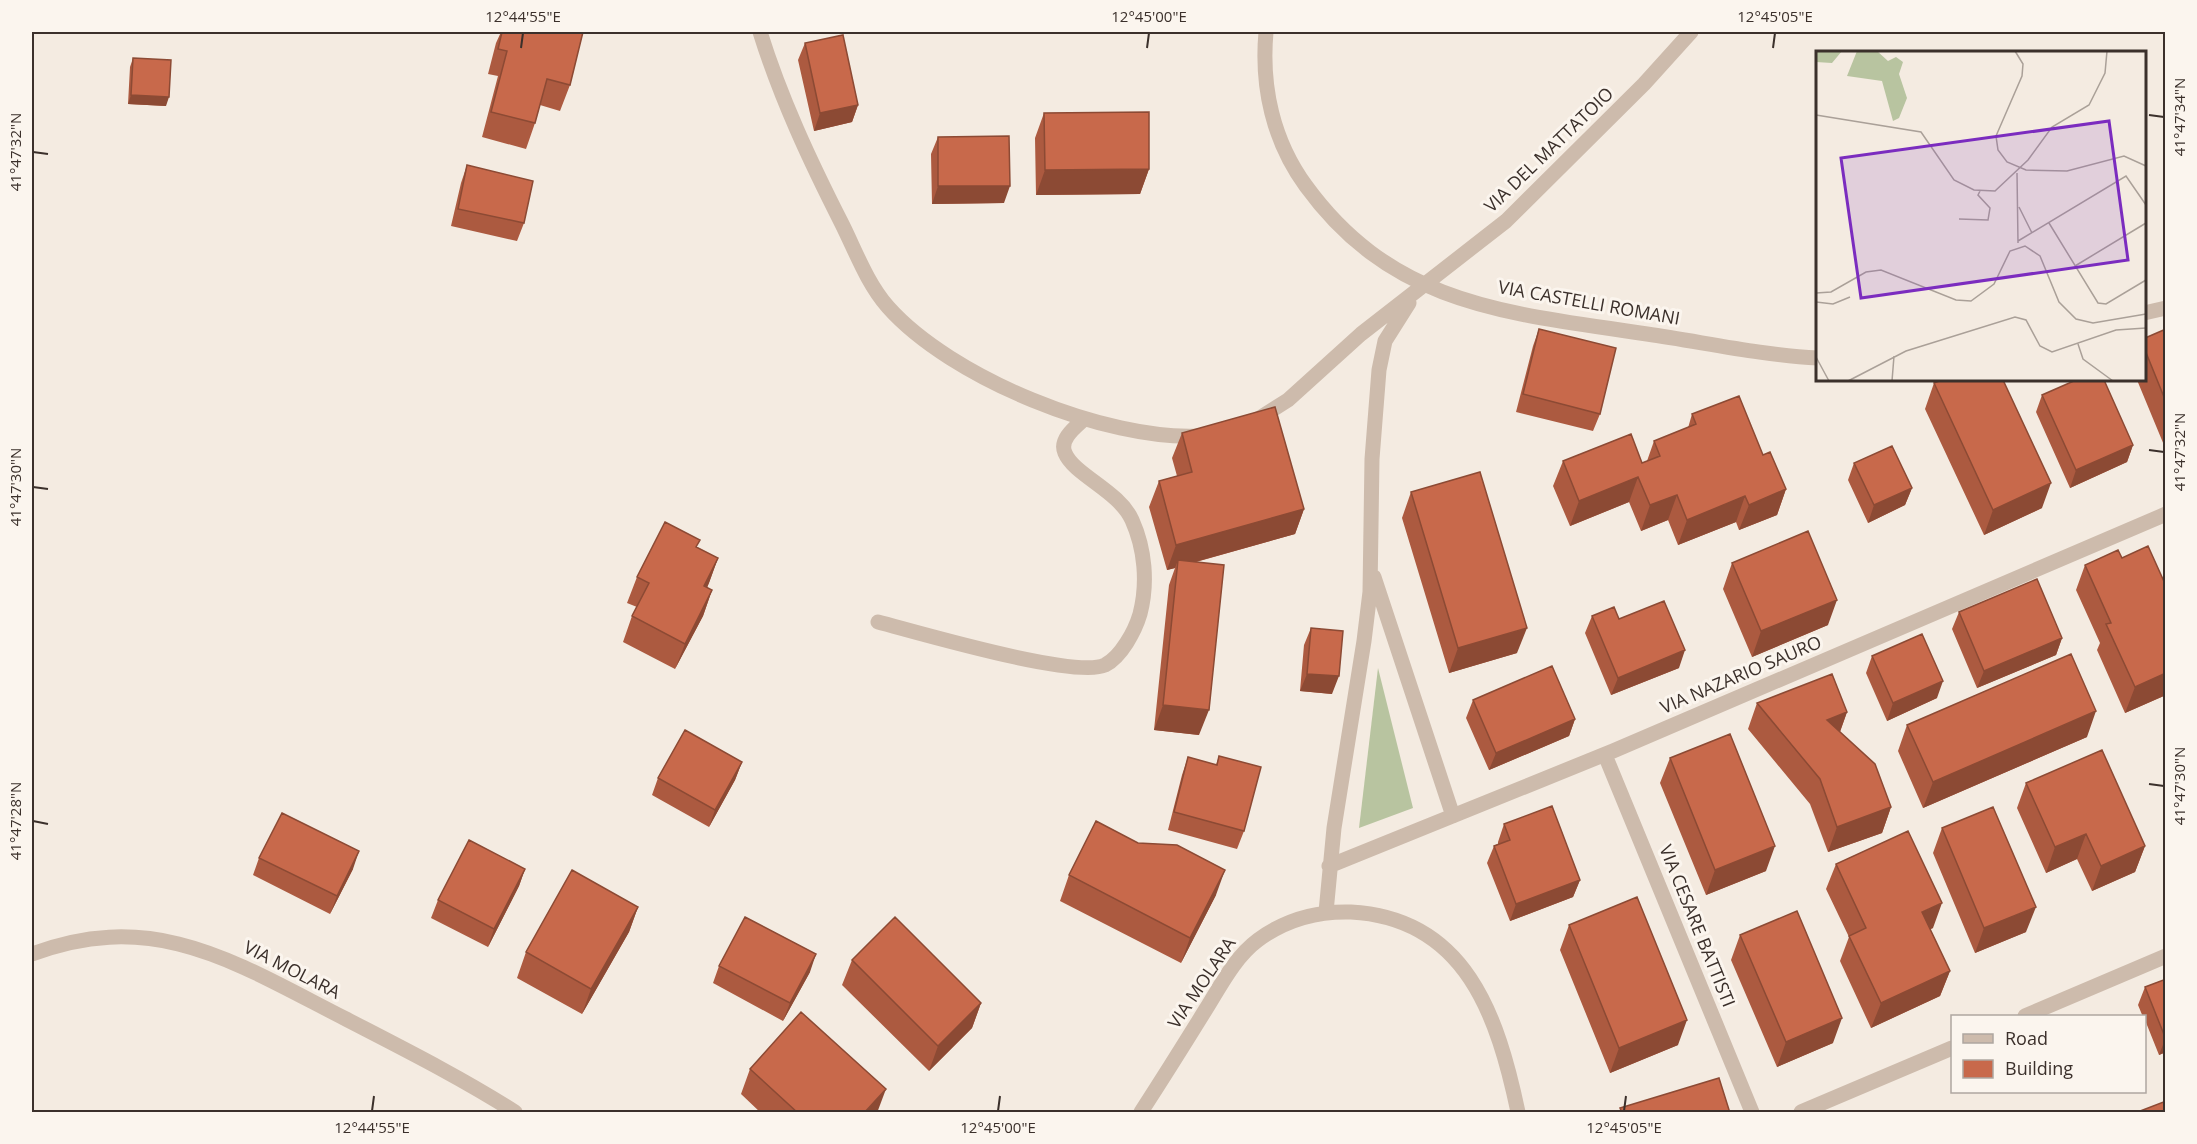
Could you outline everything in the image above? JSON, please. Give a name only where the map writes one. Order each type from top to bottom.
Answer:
[{"type":"street","points":[[760,32],[778,90],[796,131],[871,283],[888,306],[916,333],[957,360],[1035,401],[1083,420],[1154,435],[1185,436],[1210,433]]},
{"type":"street","name":"VIA CASTELLI ROMANI","points":[[1266,32],[1265,76],[1271,111],[1284,151],[1296,173],[1330,218],[1358,244],[1386,265],[1424,285],[1473,302],[1538,318],[1816,358]]},
{"type":"street","name":"VIA DEL MATTATOIO","points":[[1424,285],[1506,221],[1545,185],[1691,32]]},
{"type":"street","points":[[1239,425],[1258,418],[1287,400],[1361,334],[1424,285]]},
{"type":"street","points":[[1326,912],[1329,866],[1364,641],[1371,566],[1374,429],[1382,353],[1396,322],[1424,285]]},
{"type":"street","points":[[2146,313],[2166,308]]},
{"type":"street","points":[[878,622],[1048,664],[1102,666],[1112,661],[1138,620],[1143,603],[1144,570],[1140,542],[1131,518],[1115,497],[1069,460],[1064,451],[1064,442],[1083,420]]},
{"type":"street","name":"VIA NAZARIO SAURO","points":[[1329,866],[1605,755],[2166,514]]},
{"type":"street","points":[[1371,566],[1453,816]]},
{"type":"street","name":"VIA CESARE BATTISTI","points":[[1605,755],[1752,1113]]},
{"type":"street","name":"VIA MOLARA","points":[[1141,1113],[1227,976],[1248,948],[1280,926],[1326,912],[1365,913],[1405,922],[1422,930],[1453,956],[1491,1014],[1507,1060],[1518,1113]]},
{"type":"street","name":"VIA MOLARA","points":[[32,954],[71,941],[109,935],[149,938],[192,946],[239,965],[408,1051],[515,1113]]},
{"type":"street","points":[[2030,1015],[2166,956]]},
{"type":"street","points":[[1801,1113],[1951,1049]]},
{"type":"green space","points":[[1378,668],[1413,808],[1359,828]]},
{"type":"building","points":[[502,32],[583,32],[570,85],[547,79],[535,123],[491,112],[507,51],[498,49]]},
{"type":"building","points":[[843,35],[858,105],[820,113],[805,43]]},
{"type":"building","points":[[133,58],[171,60],[169,97],[131,95]]},
{"type":"building","points":[[1149,112],[1149,169],[1045,170],[1044,113]]},
{"type":"building","points":[[1009,136],[1010,186],[938,186],[938,137]]},
{"type":"building","points":[[467,165],[533,181],[524,223],[458,209]]},
{"type":"building","points":[[1539,329],[1616,348],[1600,414],[1523,394]]},
{"type":"building","points":[[2166,329],[2166,402],[2146,352],[2146,338]]},
{"type":"building","points":[[1939,381],[2003,381],[2051,483],[1993,510],[1934,383]]},
{"type":"building","points":[[2074,381],[2104,381],[2133,445],[2076,470],[2042,395]]},
{"type":"building","points":[[1739,396],[1763,455],[1770,452],[1786,489],[1749,505],[1745,496],[1687,520],[1677,495],[1650,505],[1638,477],[1579,501],[1563,461],[1631,434],[1642,463],[1660,456],[1654,441],[1696,424],[1692,414]]},
{"type":"building","points":[[1275,407],[1304,509],[1176,545],[1159,481],[1192,472],[1182,433]]},
{"type":"building","points":[[1892,446],[1912,488],[1874,505],[1854,463]]},
{"type":"building","points":[[1480,472],[1527,628],[1458,648],[1411,492]]},
{"type":"building","points":[[665,522],[700,540],[696,547],[718,558],[704,586],[712,590],[685,644],[632,616],[649,583],[637,577]]},
{"type":"building","points":[[1808,531],[1837,600],[1761,631],[1732,563]]},
{"type":"building","points":[[2148,546],[2166,586],[2166,673],[2135,687],[2106,624],[2111,623],[2085,565],[2118,550],[2122,558]]},
{"type":"building","points":[[1178,560],[1224,565],[1209,710],[1163,705]]},
{"type":"building","points":[[2037,579],[2062,638],[1984,671],[1959,612]]},
{"type":"building","points":[[1664,601],[1685,650],[1618,678],[1592,616],[1614,607],[1619,619]]},
{"type":"building","points":[[1311,628],[1343,631],[1339,676],[1307,674]]},
{"type":"building","points":[[1922,634],[1943,681],[1893,703],[1872,656]]},
{"type":"building","points":[[2071,654],[2096,711],[1933,782],[1907,725]]},
{"type":"building","points":[[1552,666],[1575,719],[1496,753],[1473,700]]},
{"type":"building","points":[[1832,674],[1847,712],[1827,720],[1875,764],[1891,807],[1837,827],[1820,779],[1757,703]]},
{"type":"building","points":[[685,730],[742,762],[715,810],[658,778]]},
{"type":"building","points":[[1730,734],[1775,846],[1715,870],[1670,758]]},
{"type":"building","points":[[2102,750],[2145,846],[2101,866],[2086,834],[2055,847],[2026,783]]},
{"type":"building","points":[[1219,756],[1261,767],[1244,831],[1174,812],[1188,757],[1217,765]]},
{"type":"building","points":[[1552,806],[1580,880],[1516,904],[1494,846],[1510,840],[1504,824]]},
{"type":"building","points":[[1993,807],[2036,907],[1984,928],[1942,828]]},
{"type":"building","points":[[282,813],[359,851],[337,896],[259,858]]},
{"type":"building","points":[[1096,821],[1138,843],[1177,845],[1225,870],[1190,938],[1069,875]]},
{"type":"building","points":[[1908,831],[1942,903],[1922,912],[1950,971],[1881,1003],[1849,936],[1866,928],[1836,864]]},
{"type":"building","points":[[469,840],[525,869],[494,929],[438,900]]},
{"type":"building","points":[[572,870],[638,907],[591,989],[526,952]]},
{"type":"building","points":[[1637,897],[1687,1020],[1619,1048],[1569,925]]},
{"type":"building","points":[[1797,911],[1842,1018],[1786,1042],[1740,935]]},
{"type":"building","points":[[745,917],[816,954],[790,1003],[719,966]]},
{"type":"building","points":[[895,917],[981,1003],[938,1046],[852,960]]},
{"type":"building","points":[[2166,979],[2166,1037],[2165,1037],[2145,987]]},
{"type":"building","points":[[801,1012],[886,1089],[864,1113],[798,1113],[750,1069]]},
{"type":"building","points":[[1719,1078],[1730,1113],[1622,1113],[1620,1108]]},
{"type":"building","points":[[2166,1101],[2166,1113],[2135,1113]]}]
